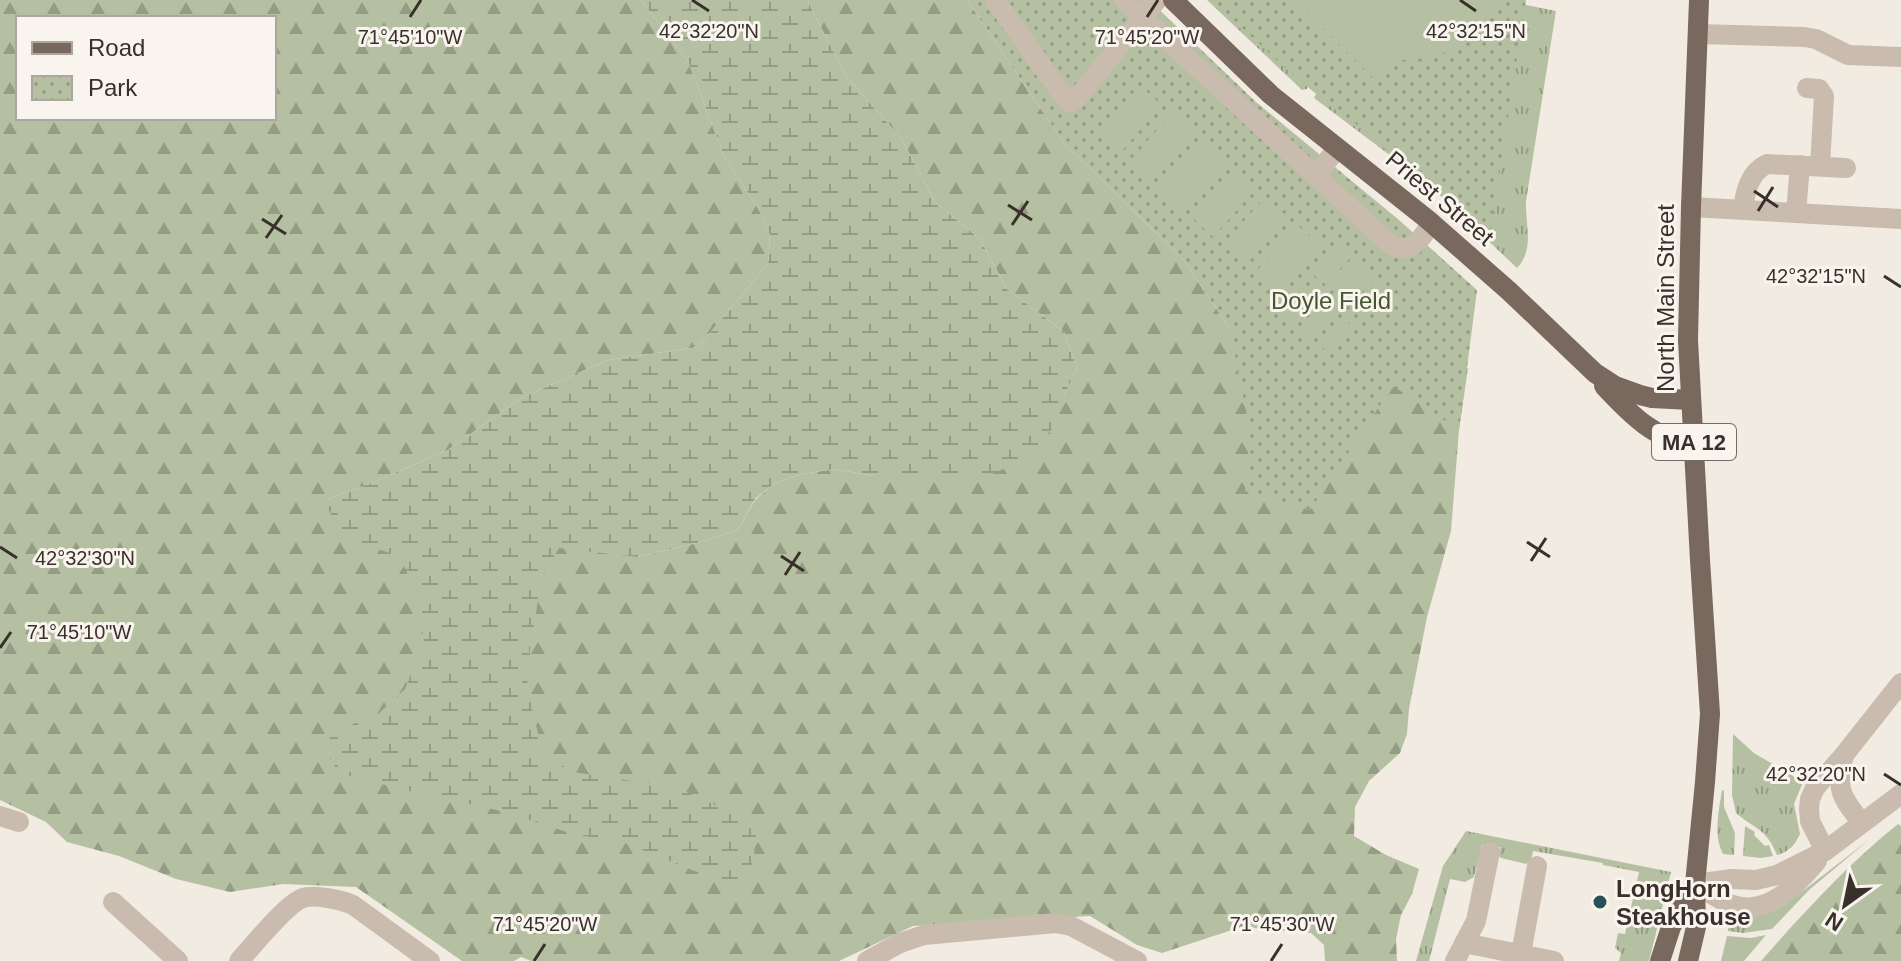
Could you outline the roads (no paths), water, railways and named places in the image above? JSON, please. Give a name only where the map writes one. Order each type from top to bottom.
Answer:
[{"type":"main road","name":"Priest Street","points":[[1173,0],[1287,108],[1432,223],[1595,373],[1615,386],[1640,395],[1691,400]]},
{"type":"main road","name":"North Main Street","points":[[1688,961],[1696,927],[1695,884],[1710,714],[1688,340],[1699,0]]},
{"type":"main road","points":[[1595,373],[1616,399],[1652,430],[1670,441],[1694,445]]},
{"type":"main road","name":"North Main Street","points":[[1660,961],[1671,927],[1695,884]]},
{"type":"street","points":[[995,0],[1070,102],[1077,98],[1157,0]]},
{"type":"street","points":[[1124,0],[1391,245],[1403,250],[1409,248],[1432,223]]},
{"type":"street","points":[[1698,34],[1804,37],[1816,39],[1848,55],[1901,57]]},
{"type":"street","points":[[1206,75],[1227,53]]},
{"type":"street","points":[[1796,213],[1810,165],[1824,96],[1819,89],[1807,88]]},
{"type":"street","points":[[1266,131],[1287,108]]},
{"type":"street","points":[[1316,176],[1337,148]]},
{"type":"street","points":[[1744,210],[1746,193],[1758,170],[1767,164],[1846,168]]},
{"type":"street","points":[[1691,207],[1901,219]]},
{"type":"street","points":[[1825,851],[1810,821],[1810,799],[1815,788],[1901,683]]},
{"type":"street","points":[[1844,755],[1839,778],[1841,793],[1862,823]]},
{"type":"street","points":[[1695,884],[1766,878],[1795,867],[1825,851],[1901,794]]},
{"type":"street","points":[[1490,852],[1476,921],[1459,952],[1554,961]]},
{"type":"street","points":[[1512,956],[1537,866]]},
{"type":"street","points":[[239,961],[290,906],[306,896],[345,901],[353,905],[430,961]]},
{"type":"street","points":[[113,902],[164,957]]},
{"type":"street","points":[[867,961],[900,943],[924,935],[1056,923],[1071,926],[1137,961]]},
{"type":"place","name":"LongHorn Steakhouse","points":[[1600,902]]},
{"type":"park label","name":"Doyle Field","points":[[1331,300]]}]
